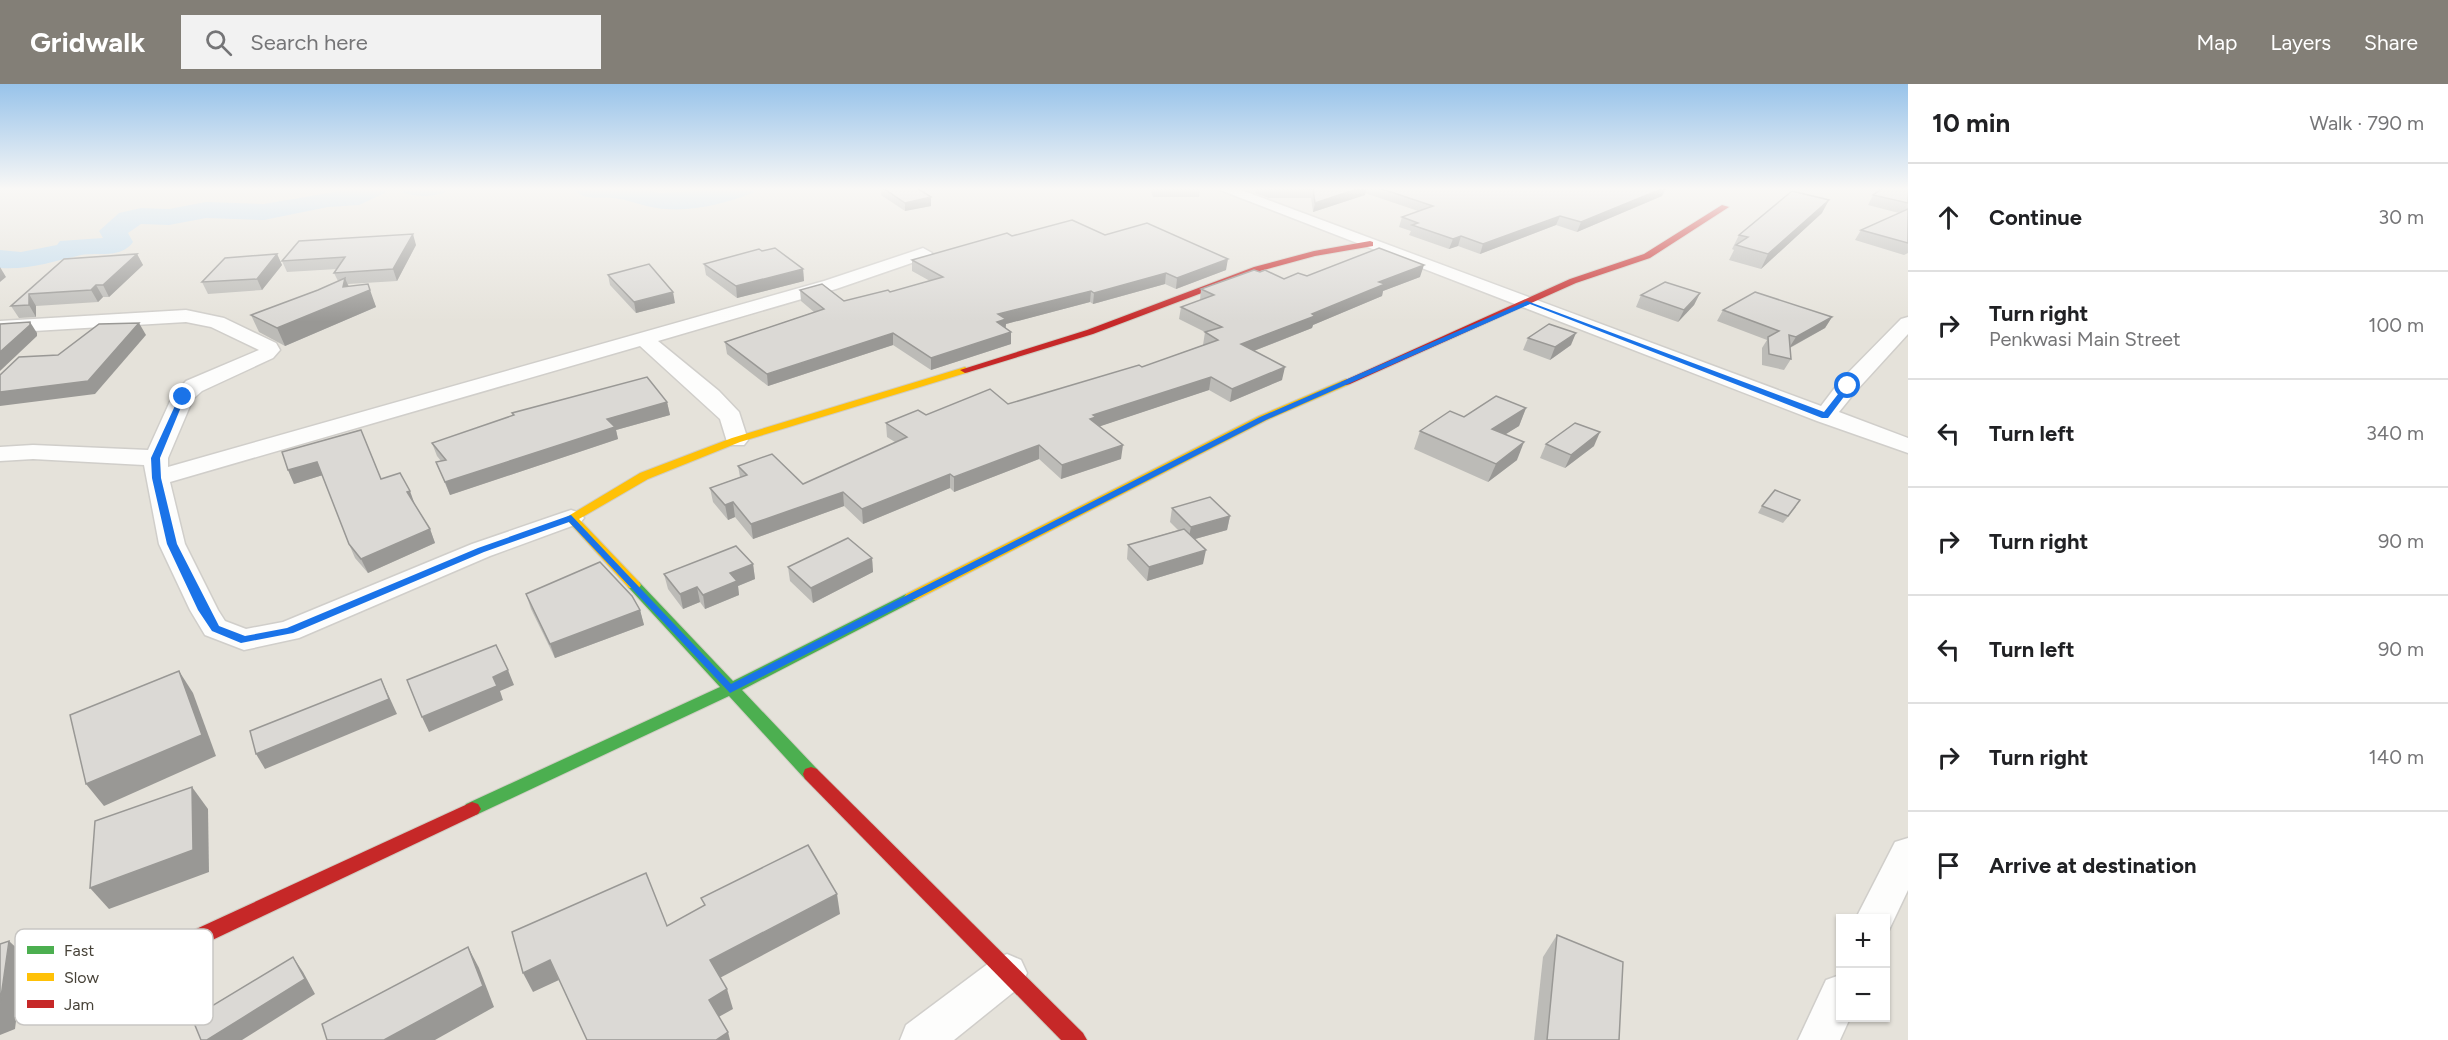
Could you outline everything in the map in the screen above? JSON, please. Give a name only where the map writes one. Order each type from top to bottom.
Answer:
[{"type":"street","points":[[1340,233],[1530,302],[1908,446]]},
{"type":"street","points":[[213,930],[730,689],[1263,418],[1530,302],[1573,280],[1647,256],[1684,233]]},
{"type":"street","points":[[0,327],[186,316],[217,322],[269,347],[270,350],[266,354],[194,386],[183,397],[156,468],[172,544],[204,610],[215,628],[244,640],[289,631],[481,550],[571,518],[645,476],[736,440],[1090,332],[1257,269],[1314,254],[1370,244]]},
{"type":"street","points":[[0,454],[33,452],[156,468],[643,338],[830,285],[922,253]]},
{"type":"street","points":[[1825,416],[1848,386],[1908,323]]},
{"type":"street","points":[[643,338],[711,396],[731,417],[736,440]]},
{"type":"street","points":[[571,518],[730,689],[1007,973],[1076,1040]]},
{"type":"street","points":[[1877,914],[1905,864]]},
{"type":"street","points":[[921,1040],[1007,973]]},
{"type":"street","points":[[1819,1040],[1836,1003]]},
{"type":"shaded area","points":[[0,233],[1908,233],[1908,1040],[0,1040]]},
{"type":"building","points":[[1007,233],[1012,236],[1025,233],[1100,233],[1105,235],[1113,233],[1169,233],[1228,259],[1177,278],[1166,273],[1094,293],[1091,291],[998,314],[1006,319],[997,322],[1011,332],[931,358],[893,333],[767,374],[725,342],[824,309],[800,290],[822,284],[844,301],[888,290],[890,292],[943,277],[912,260]]},
{"type":"building","points":[[1434,233],[1514,233],[1483,244],[1461,236],[1453,239]]},
{"type":"building","points":[[1742,233],[1792,233],[1768,254],[1736,245],[1748,237],[1739,235]]},
{"type":"building","points":[[1870,233],[1908,233],[1908,243]]},
{"type":"building","points":[[413,234],[393,269],[334,273],[345,257],[282,261],[299,241]]},
{"type":"building","points":[[775,248],[803,269],[736,286],[704,264],[759,249],[762,251]]},
{"type":"building","points":[[1379,248],[1424,265],[1379,282],[1385,284],[1312,314],[1315,316],[1241,344],[1285,367],[1232,389],[1211,377],[1093,415],[1096,417],[1090,419],[1123,445],[1062,465],[1039,445],[954,477],[950,474],[862,509],[843,492],[751,524],[733,502],[725,505],[710,488],[747,475],[738,466],[772,454],[803,484],[907,437],[886,423],[918,410],[926,415],[990,389],[1008,404],[1139,365],[1142,367],[1218,340],[1205,332],[1222,327],[1181,307],[1214,295],[1201,289],[1254,270],[1260,272],[1265,270],[1284,279],[1298,273],[1307,276]]},
{"type":"building","points":[[137,254],[103,285],[96,285],[91,290],[29,294],[29,305],[11,306],[64,259]]},
{"type":"building","points":[[277,254],[257,279],[202,282],[225,258]]},
{"type":"building","points":[[649,264],[673,292],[634,302],[608,275]]},
{"type":"building","points":[[345,278],[343,287],[368,284],[370,290],[277,328],[251,315],[318,290]]},
{"type":"building","points":[[1665,282],[1700,293],[1684,310],[1641,295]]},
{"type":"building","points":[[1755,292],[1832,317],[1796,337],[1789,335],[1791,359],[1769,354],[1768,337],[1779,331],[1723,310]]},
{"type":"building","points":[[30,322],[30,325],[0,352],[0,324]]},
{"type":"building","points":[[139,323],[88,381],[0,392],[0,375],[19,357],[58,355],[99,324]]},
{"type":"building","points":[[1549,324],[1576,333],[1555,347],[1528,338]]},
{"type":"building","points":[[647,377],[667,402],[607,419],[615,427],[445,482],[436,462],[446,460],[432,443],[514,415],[512,413]]},
{"type":"building","points":[[1496,396],[1526,408],[1492,429],[1524,442],[1496,464],[1420,431],[1450,411],[1464,417]]},
{"type":"building","points":[[1575,423],[1600,432],[1571,455],[1546,444]]},
{"type":"building","points":[[361,430],[381,479],[400,473],[410,491],[407,492],[430,529],[361,559],[349,544],[317,462],[288,470],[282,452]]},
{"type":"building","points":[[1775,490],[1800,500],[1788,516],[1762,506]]},
{"type":"building","points":[[1210,497],[1230,516],[1191,527],[1172,508]]},
{"type":"building","points":[[1184,529],[1206,550],[1149,567],[1128,545]]},
{"type":"building","points":[[848,538],[872,558],[811,588],[788,567]]},
{"type":"building","points":[[736,546],[753,564],[730,573],[737,581],[703,595],[697,587],[680,594],[664,574]]},
{"type":"building","points":[[600,562],[632,596],[640,610],[550,644],[526,594]]},
{"type":"building","points":[[496,645],[508,670],[493,677],[497,686],[422,717],[407,680]]},
{"type":"building","points":[[179,671],[202,735],[86,784],[70,715]]},
{"type":"building","points":[[381,679],[389,699],[256,754],[250,731]]},
{"type":"building","points":[[192,787],[193,850],[90,888],[95,821]]},
{"type":"building","points":[[808,845],[837,894],[710,960],[727,989],[709,1000],[728,1032],[716,1040],[587,1040],[550,960],[523,973],[512,932],[646,873],[667,926],[705,905],[701,898]]},
{"type":"building","points":[[1557,935],[1623,962],[1619,1040],[1547,1040]]},
{"type":"building","points":[[9,941],[0,1004],[0,944]]},
{"type":"building","points":[[468,947],[483,986],[384,1040],[327,1040],[322,1024]]},
{"type":"building","points":[[293,957],[305,979],[207,1040],[201,1040],[195,1025],[213,1025],[213,1005]]},
{"type":"waterway","points":[[0,259],[21,261],[67,252],[70,247],[102,247],[119,242],[114,233]]},
{"type":"traffic: fast","points":[[634,585],[811,774]]},
{"type":"traffic: fast","points":[[472,809],[730,689],[911,597]]},
{"type":"traffic: slow","points":[[634,585],[571,518],[644,476],[736,440],[965,370]]},
{"type":"traffic: slow","points":[[911,597],[1263,418],[1346,382]]},
{"type":"traffic: jam","points":[[1346,382],[1573,281],[1647,256],[1684,233]]},
{"type":"traffic: jam","points":[[965,370],[1090,332],[1257,269],[1314,254],[1370,244]]},
{"type":"traffic: jam","points":[[811,774],[1076,1040]]},
{"type":"traffic: jam","points":[[213,930],[472,809]]},
{"type":"route","points":[[183,397],[156,458],[157,478],[172,544],[215,628],[244,640],[289,631],[481,550],[571,518],[730,689],[1263,418],[1530,302],[1825,416],[1848,386]]}]
